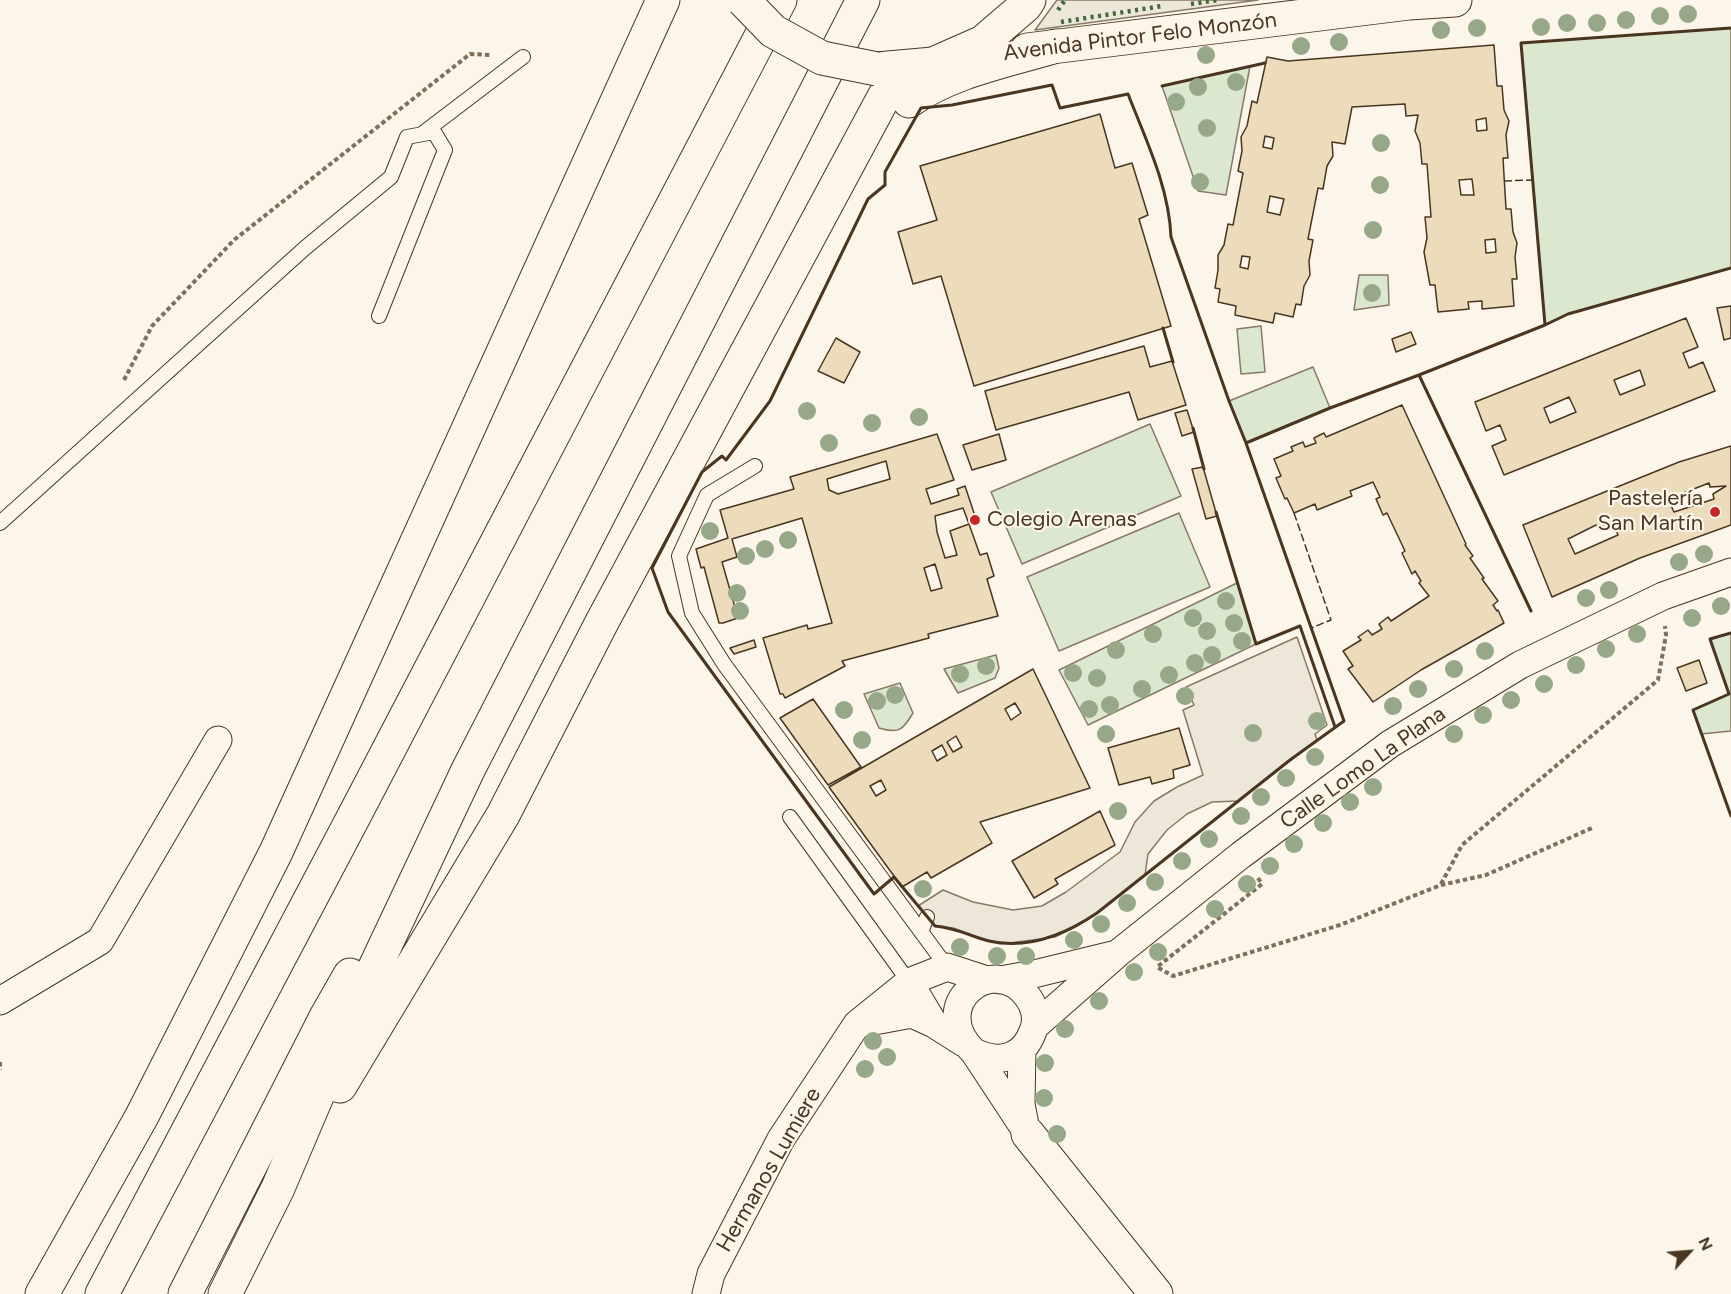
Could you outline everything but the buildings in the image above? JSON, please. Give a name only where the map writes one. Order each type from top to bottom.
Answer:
[{"type":"main road","points":[[42,1294],[142,1116],[276,852],[663,0]]},
{"type":"main road","name":"Avenida Pintor Felo Monzón","points":[[743,0],[773,31],[822,58],[877,69],[933,64],[1056,46],[1409,3],[1455,0]]},
{"type":"main road","points":[[102,1294],[780,0]]},
{"type":"main road","points":[[225,1294],[278,1188],[344,1035],[468,770],[863,0]]},
{"type":"main road","points":[[278,1188],[503,815],[602,622],[885,95],[933,64],[983,42],[1029,0]]},
{"type":"main road","points":[[863,133],[927,87],[1056,46]]},
{"type":"main road","points":[[185,1294],[326,1017],[468,770]]},
{"type":"main road","points":[[1028,1134],[1156,1294]]},
{"type":"street","name":"Calle Lomo La Plana","points":[[1029,1038],[1117,954],[1241,855],[1390,744],[1520,665],[1663,596],[1731,572]]},
{"type":"street","points":[[0,1001],[100,941],[218,740]]},
{"type":"street","points":[[1028,1134],[958,1031],[956,1018],[958,1005],[975,985],[1034,974],[1117,954]]},
{"type":"street","points":[[947,967],[1012,983],[1031,1001],[1035,1014],[1029,1038],[1021,1104],[1028,1134]]},
{"type":"street","name":"Hermanos Lumiere","points":[[706,1294],[711,1274],[782,1139],[857,1024],[909,982],[947,967]]},
{"type":"street","points":[[909,982],[934,1024]]},
{"type":"street","points":[[857,1024],[912,1014],[934,1024],[985,1058],[998,1059],[1011,1056],[1029,1038]]},
{"type":"lane","points":[[422,134],[523,57]]},
{"type":"lane","points":[[0,523],[305,248],[391,177],[407,137],[434,132],[445,150],[379,316]]},
{"type":"lane","points":[[755,466],[707,495],[679,556],[692,613],[724,664],[947,967]]},
{"type":"lane","points":[[790,817],[909,982]]},
{"type":"lane","points":[[921,932],[927,917]]},
{"type":"path","points":[[120,388],[152,326],[234,240],[470,54],[523,57]]},
{"type":"path","points":[[1441,885],[1462,845],[1658,680],[1666,635],[1663,596]]},
{"type":"path","points":[[1241,855],[1262,884],[1157,968],[1173,976],[1340,925],[1441,885],[1486,875],[1592,828]]},
{"type":"path","points":[[0,1062],[0,1070]]},
{"type":"green space","points":[[1731,28],[1731,268],[1568,314],[1545,325],[1521,43]]},
{"type":"green space","points":[[1250,66],[1226,195],[1198,191],[1162,86]]},
{"type":"green space","points":[[1359,275],[1388,275],[1389,305],[1354,310]]},
{"type":"green space","points":[[1261,326],[1265,372],[1241,374],[1237,329]]},
{"type":"green space","points":[[1313,367],[1330,408],[1246,443],[1229,401]]},
{"type":"green space","points":[[1150,424],[1181,496],[1022,564],[991,492]]},
{"type":"green space","points":[[1179,513],[1210,587],[1059,651],[1027,577]]},
{"type":"green space","points":[[1237,583],[1256,644],[1088,725],[1059,670]]},
{"type":"green space","points":[[1731,633],[1731,731],[1701,734],[1693,710],[1729,694],[1710,639]]},
{"type":"green space","points":[[996,655],[999,668],[995,678],[958,693],[944,669]]},
{"type":"green space","points":[[900,683],[913,713],[900,729],[891,731],[879,728],[864,694]]},
{"type":"shaded area","points":[[1057,0],[1258,0],[1035,30]]},
{"type":"shaded area","points":[[1297,637],[1327,725],[1315,734],[1317,740],[1238,801],[1212,802],[1187,814],[1167,830],[1148,854],[1145,875],[1097,913],[1055,937],[1010,943],[989,941],[953,928],[935,926],[918,906],[943,890],[973,902],[1013,910],[1042,906],[1066,892],[1120,852],[1135,822],[1154,801],[1203,775],[1183,710],[1194,705],[1186,687]]},
{"type":"hedge","points":[[1058,10],[1065,0]]},
{"type":"hedge","points":[[1191,4],[1218,0]]},
{"type":"hedge","points":[[1061,22],[1162,6]]},
{"type":"fence","points":[[1504,181],[1533,180]]},
{"type":"fence","points":[[1294,513],[1331,620],[1311,628],[1344,721]]},
{"type":"wall","points":[[1545,325],[1521,43],[1731,28]]},
{"type":"wall","points":[[1162,86],[1265,63]]},
{"type":"wall","points":[[1052,85],[1060,108],[1128,94],[1161,182],[1171,237],[1344,721],[1290,760],[1085,921],[1073,928],[1032,942],[1004,943],[935,926],[894,877],[874,894],[668,612],[652,568],[702,472],[722,456],[726,460],[770,401],[868,199],[885,185],[885,172],[921,108],[952,105],[1052,85]]},
{"type":"wall","points":[[1531,611],[1419,375],[1568,314],[1731,268]]},
{"type":"wall","points":[[1163,328],[1173,362]]},
{"type":"wall","points":[[1246,443],[1330,408],[1419,375]]},
{"type":"wall","points":[[1193,428],[1204,469]]},
{"type":"wall","points":[[1216,512],[1256,644],[1300,626],[1335,727]]},
{"type":"wall","points":[[1731,633],[1710,639],[1729,694],[1693,710],[1731,816]]},
{"type":"place","name":"Pastelería San Martín","points":[[1715,512]]},
{"type":"place","name":"Colegio Arenas","points":[[975,520]]}]
